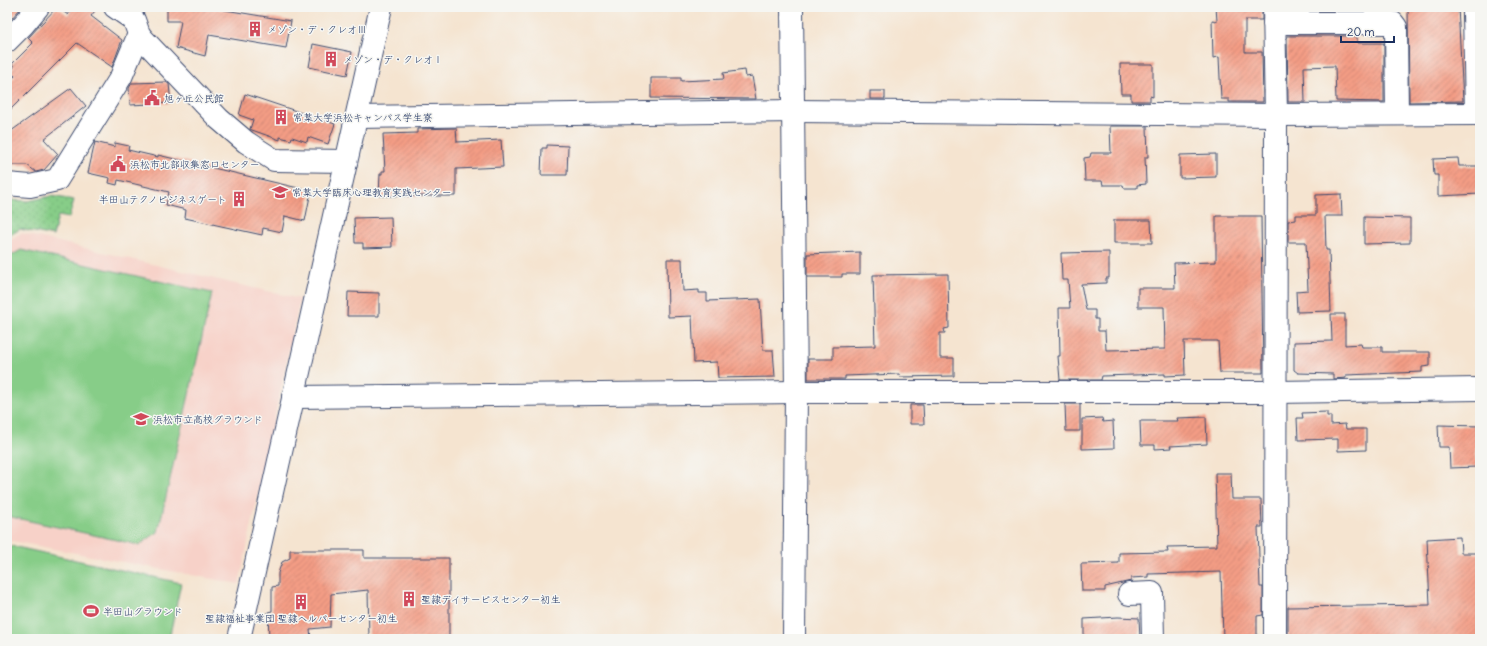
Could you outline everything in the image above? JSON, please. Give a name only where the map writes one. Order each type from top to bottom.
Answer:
[{"type":"street","points":[[7,41],[38,7]]},
{"type":"street","points":[[115,7],[134,20],[139,34],[219,119],[246,142],[274,160],[285,162],[346,161]]},
{"type":"street","points":[[239,639],[381,7]]},
{"type":"street","points":[[792,7],[796,392],[794,639]]},
{"type":"street","points":[[357,117],[794,111],[1276,115],[1478,114],[1474,12]]},
{"type":"street","points":[[1275,639],[1276,115],[1274,15],[1393,23],[1396,27],[1397,114]]},
{"type":"street","points":[[7,184],[30,186],[56,180],[121,77],[139,34]]},
{"type":"street","points":[[293,398],[796,392],[1275,392],[1480,389]]},
{"type":"street","points":[[1129,594],[1152,593],[1153,639]]},
{"type":"shaded area","name":"浜松市立高校グラウンド","points":[[21,233],[300,299],[239,584],[7,540],[7,241]]},
{"type":"green space","points":[[51,196],[74,200],[69,218],[58,216],[53,236],[20,229],[7,237],[7,200],[28,201]]},
{"type":"green space","points":[[21,250],[212,293],[158,532],[139,545],[7,516],[7,258]]},
{"type":"green space","name":"半田山グラウンド","points":[[7,545],[181,583],[169,639],[7,639]]},
{"type":"building","points":[[7,7],[22,7],[9,21],[7,19]]},
{"type":"building","points":[[57,7],[68,15],[73,7],[98,7],[91,16],[122,40],[112,67],[77,43],[7,113],[7,84],[15,76],[10,72],[14,67],[12,64],[33,43],[28,38]]},
{"type":"building","points":[[167,7],[207,7],[291,21],[286,48],[209,35],[205,56],[176,48],[181,21],[167,21]]},
{"type":"building","points":[[1216,7],[1262,7],[1262,20],[1245,20],[1245,52],[1262,52],[1263,102],[1229,102],[1229,99],[1221,99],[1219,57],[1213,58],[1212,20],[1217,21]]},
{"type":"building","points":[[1286,7],[1334,7],[1334,10],[1287,10]]},
{"type":"building","points":[[1408,7],[1458,7],[1463,101],[1409,102]]},
{"type":"building","points":[[1287,36],[1357,36],[1357,43],[1384,43],[1384,102],[1336,101],[1335,66],[1304,67],[1305,102],[1288,102]]},
{"type":"building","name":"メゾン・デ・クレオⅠ","points":[[313,44],[352,52],[347,75],[309,67]]},
{"type":"building","points":[[1120,64],[1153,64],[1153,97],[1150,96],[1150,101],[1131,101],[1131,94],[1121,94]]},
{"type":"building","points":[[745,70],[746,77],[752,76],[756,99],[651,98],[651,78],[681,78],[681,81],[724,79],[723,73]]},
{"type":"building","name":"旭ヶ丘公民館","points":[[166,82],[169,84],[171,103],[130,105],[129,88],[132,83]]},
{"type":"building","points":[[71,88],[86,106],[44,139],[58,154],[44,170],[36,172],[27,165],[7,165],[7,134]]},
{"type":"building","points":[[870,91],[885,91],[885,99],[870,99]]},
{"type":"building","name":"常葉大学浜松キャンパス学生寮","points":[[245,94],[335,124],[328,144],[308,137],[307,142],[292,137],[291,140],[280,137],[280,140],[250,129],[253,120],[239,115]]},
{"type":"building","points":[[1110,126],[1147,126],[1148,157],[1145,157],[1146,184],[1137,185],[1137,188],[1124,188],[1123,185],[1103,185],[1102,181],[1085,181],[1084,158],[1090,157],[1091,153],[1111,153]]},
{"type":"building","points":[[456,128],[457,142],[501,140],[503,167],[456,169],[456,196],[379,196],[380,174],[382,174],[382,171],[385,171],[383,134],[417,133],[417,129]]},
{"type":"building","name":"半田山テクノビジネスゲート","points":[[95,142],[115,147],[115,143],[129,146],[128,150],[158,157],[158,155],[311,191],[305,221],[285,216],[282,232],[263,228],[262,235],[185,218],[186,210],[166,205],[169,192],[118,180],[117,185],[109,183],[110,178],[88,173]]},
{"type":"building","points":[[547,145],[568,146],[567,175],[541,175],[542,148],[547,148]]},
{"type":"building","points":[[1216,154],[1216,177],[1180,178],[1180,155]]},
{"type":"building","points":[[1458,158],[1459,166],[1480,166],[1480,194],[1438,196],[1438,175],[1434,175],[1433,159]]},
{"type":"building","points":[[1341,194],[1342,216],[1325,216],[1326,250],[1329,250],[1331,311],[1297,312],[1296,291],[1308,290],[1306,242],[1288,242],[1288,221],[1296,220],[1296,215],[1316,215],[1316,195]]},
{"type":"building","points":[[1216,216],[1261,216],[1263,373],[1220,373],[1218,341],[1184,341],[1185,375],[1165,376],[1165,374],[1102,376],[1101,380],[1060,380],[1058,356],[1060,356],[1059,308],[1070,308],[1068,280],[1062,280],[1061,253],[1109,252],[1109,278],[1106,278],[1106,283],[1081,284],[1086,310],[1095,310],[1095,319],[1098,319],[1098,331],[1105,331],[1106,350],[1165,349],[1164,307],[1138,307],[1138,288],[1175,288],[1174,263],[1216,262]]},
{"type":"building","points":[[391,217],[392,247],[363,248],[363,243],[355,243],[354,218]]},
{"type":"building","points":[[1364,217],[1410,218],[1410,243],[1364,244]]},
{"type":"building","points":[[1114,220],[1151,220],[1152,243],[1114,243]]},
{"type":"building","points":[[860,252],[860,274],[842,274],[842,277],[807,277],[807,254]]},
{"type":"building","points":[[667,259],[682,259],[683,291],[699,290],[699,293],[707,293],[707,301],[760,299],[763,350],[773,350],[775,377],[718,378],[717,362],[694,363],[692,316],[668,317]]},
{"type":"building","points":[[948,274],[949,328],[944,329],[945,333],[940,333],[940,358],[954,358],[954,376],[900,377],[899,374],[845,376],[845,379],[808,379],[808,359],[833,359],[833,347],[875,346],[873,275]]},
{"type":"building","points":[[348,292],[379,293],[379,316],[347,316]]},
{"type":"building","points":[[1331,314],[1345,314],[1345,345],[1361,344],[1362,347],[1382,347],[1382,352],[1430,352],[1430,366],[1422,367],[1422,372],[1346,375],[1346,378],[1333,379],[1333,374],[1298,373],[1294,370],[1294,342],[1332,341]]},
{"type":"building","points":[[1065,404],[1080,404],[1080,431],[1066,431]]},
{"type":"building","points":[[910,405],[923,405],[924,424],[910,424]]},
{"type":"building","points":[[1327,412],[1327,416],[1331,416],[1331,425],[1345,424],[1346,429],[1366,429],[1366,450],[1338,451],[1338,439],[1298,440],[1297,418],[1303,418],[1302,413]]},
{"type":"building","points":[[1206,417],[1207,444],[1170,446],[1171,448],[1155,449],[1155,445],[1141,445],[1140,421],[1178,421],[1177,418]]},
{"type":"building","points":[[1102,418],[1103,422],[1113,421],[1114,448],[1082,449],[1082,419]]},
{"type":"building","points":[[1438,425],[1480,426],[1480,447],[1476,447],[1477,467],[1450,468],[1449,447],[1439,447]]},
{"type":"building","points":[[1215,473],[1231,473],[1232,499],[1261,499],[1262,527],[1258,527],[1260,587],[1263,587],[1263,615],[1257,616],[1257,639],[1223,639],[1221,572],[1148,574],[1148,577],[1131,578],[1131,581],[1105,587],[1105,591],[1082,591],[1081,564],[1119,563],[1119,553],[1168,552],[1167,547],[1217,546]]},
{"type":"building","points":[[1460,537],[1461,553],[1480,553],[1480,639],[1371,639],[1371,636],[1288,639],[1288,607],[1430,605],[1427,539]]},
{"type":"building","points":[[290,550],[364,550],[364,558],[449,558],[449,639],[369,639],[368,590],[331,594],[330,627],[310,629],[311,639],[269,639],[268,612],[272,611],[272,587],[278,586],[278,573],[282,562],[290,558]]},
{"type":"building","points":[[1118,617],[1139,618],[1140,639],[1084,638],[1084,619]]},
{"type":"place","name":"メゾン・デ・クレオⅢ","points":[[255,29]]},
{"type":"place","name":"メゾン・デ・クレオⅠ","points":[[331,59]]},
{"type":"place","name":"旭ヶ丘公民館","points":[[152,98]]},
{"type":"place","name":"常葉大学浜松キャンパス学生寮","points":[[281,117]]},
{"type":"place","name":"浜松市北部収集窓口センター","points":[[118,164]]},
{"type":"place","name":"常葉大学臨床心理教育実践センター","points":[[280,192]]},
{"type":"place","name":"半田山テクノビジネスゲート","points":[[239,199]]},
{"type":"place","name":"浜松市立高校グラウンド","points":[[141,419]]},
{"type":"place","name":"聖隷デイサービスセンター初生","points":[[409,599]]},
{"type":"place","name":"聖隷福祉事業団 聖隷ヘルパーセンター初生","points":[[301,602]]},
{"type":"place","name":"半田山グラウンド","points":[[91,611]]}]
